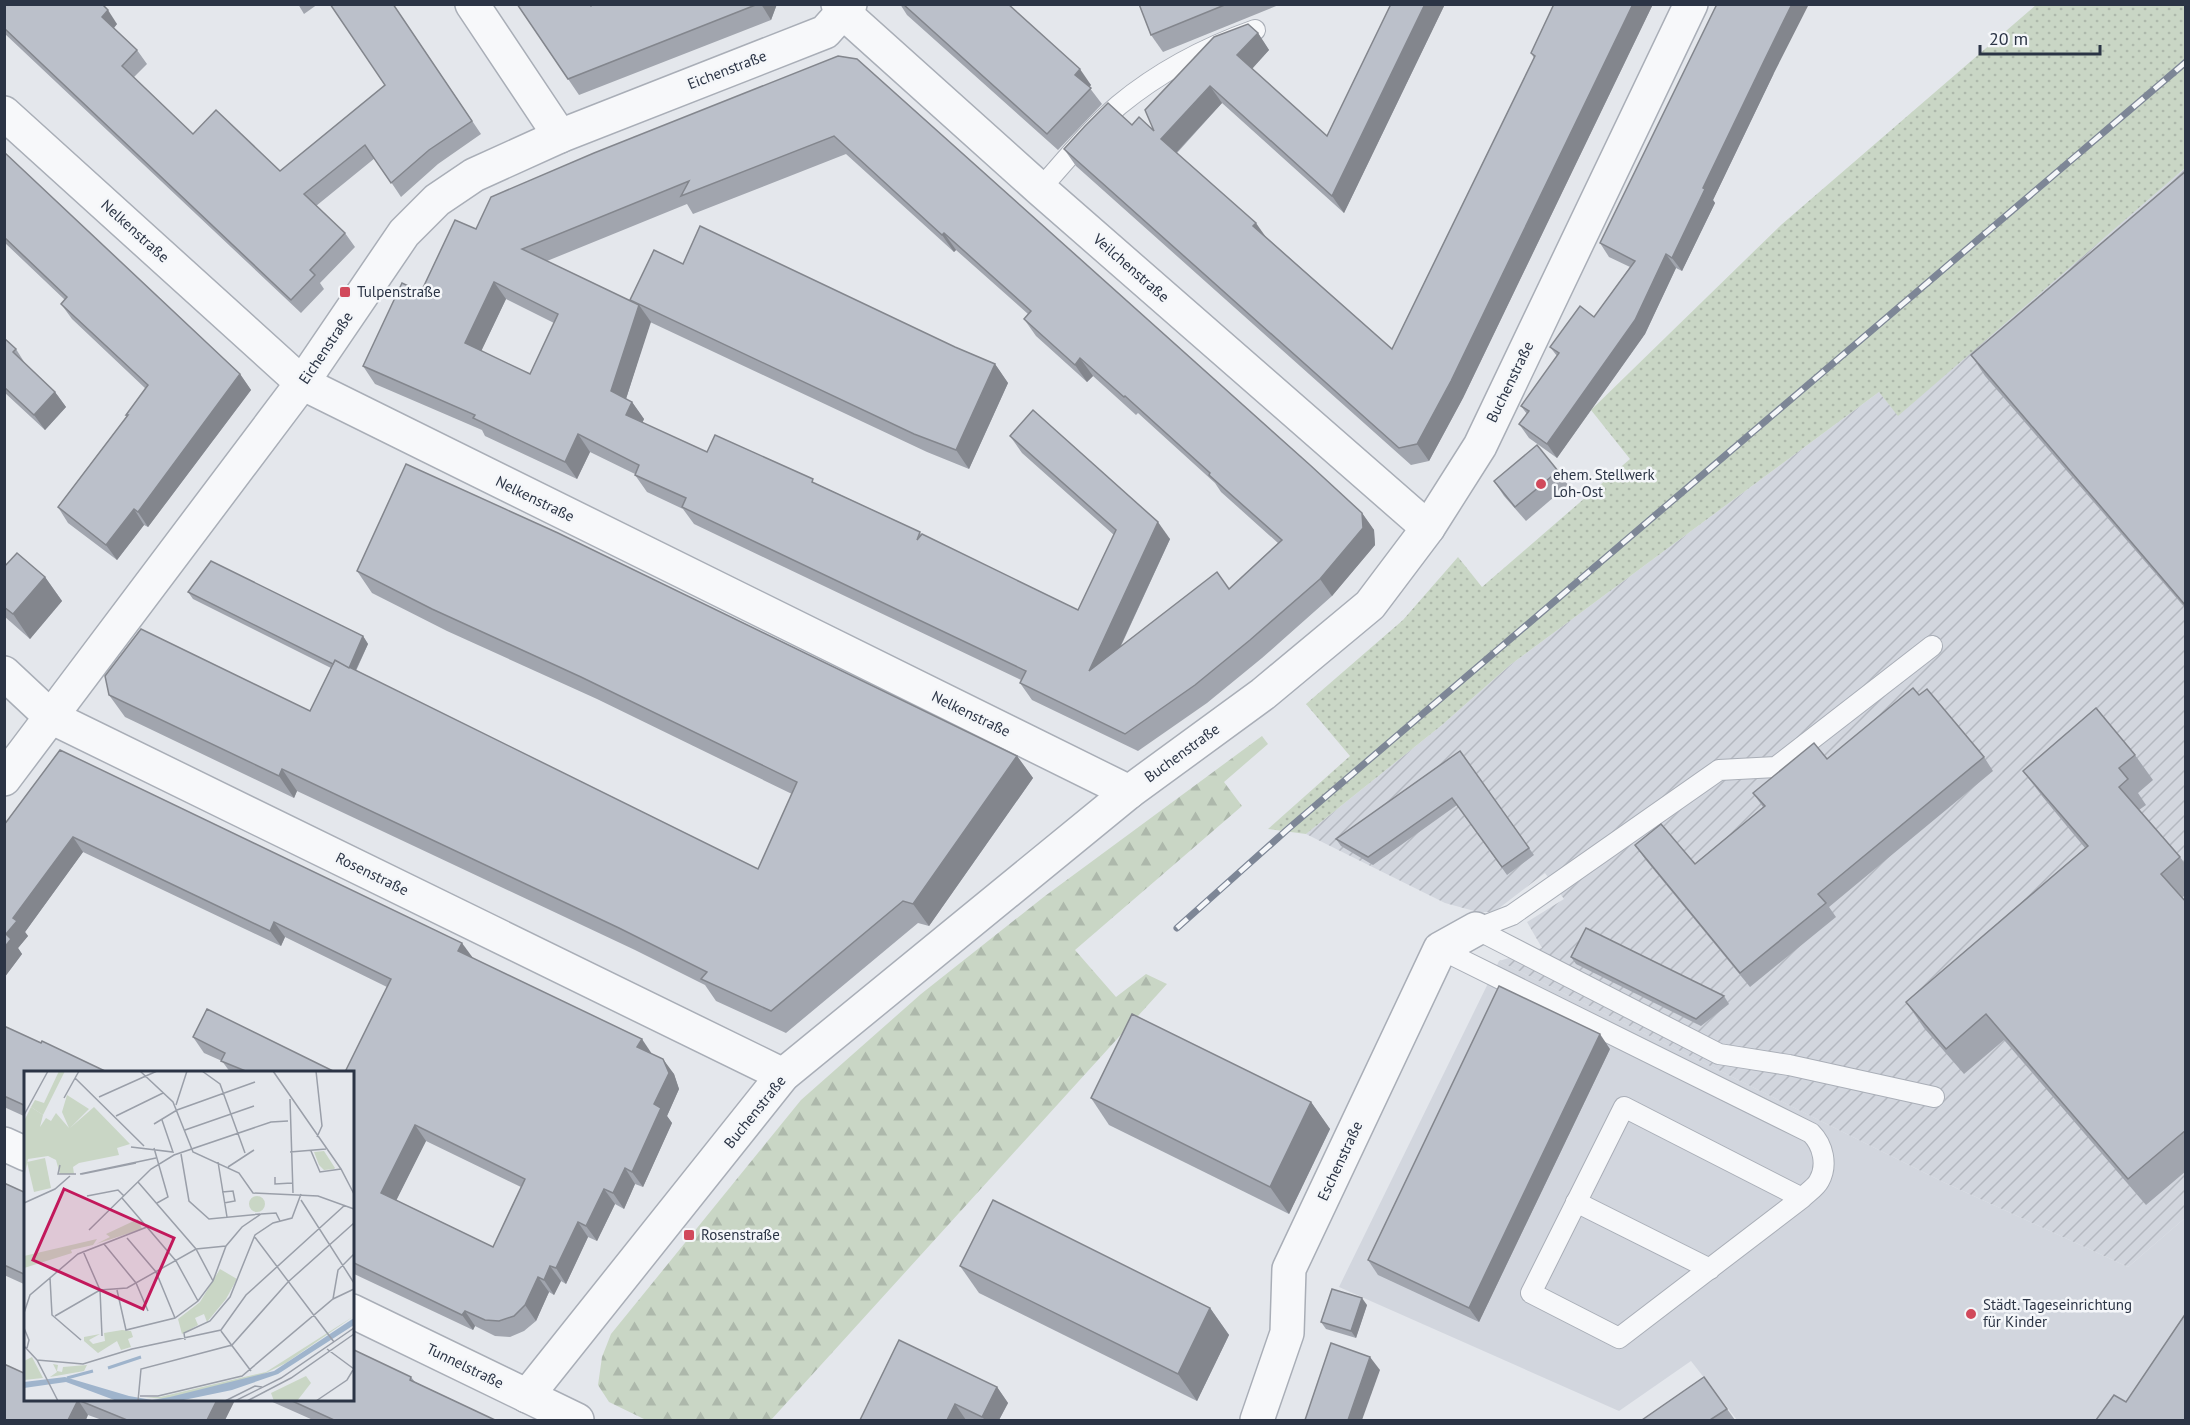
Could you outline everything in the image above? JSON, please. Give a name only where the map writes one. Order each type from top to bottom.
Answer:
[{"type":"street","points":[[472,4],[560,136]]},
{"type":"street","name":"Buchenstraße","points":[[527,1396],[783,1075],[1128,792],[1263,694],[1370,605],[1428,528],[1480,446],[1692,4]]},
{"type":"street","name":"Eichenstraße","points":[[4,779],[302,383],[404,233],[438,200],[474,175],[560,136],[825,32],[844,7]]},
{"type":"street","name":"Veilchenstraße","points":[[844,7],[1040,189],[1428,528]]},
{"type":"street","name":"Nelkenstraße","points":[[4,113],[302,383],[1128,792]]},
{"type":"street","name":"Rosenstraße","points":[[4,673],[51,717],[783,1075]]},
{"type":"street","points":[[1440,949],[1476,928]]},
{"type":"street","name":"Eschenstraße","points":[[1257,1420],[1287,1333],[1289,1269],[1440,949]]},
{"type":"street","points":[[4,1144],[24,1153]]},
{"type":"street","name":"Tunnelstraße","points":[[354,1312],[577,1420]]},
{"type":"lane","points":[[1040,189],[1120,105],[1187,60],[1221,42],[1255,30]]},
{"type":"lane","points":[[1476,928],[1512,915],[1719,770],[1776,767],[1932,646]]},
{"type":"lane","points":[[1476,928],[1719,1054],[1789,1065],[1934,1097]]},
{"type":"lane","points":[[1440,949],[1811,1133],[1820,1142],[1824,1164],[1819,1182],[1802,1197],[1710,1269],[1619,1338],[1531,1293],[1624,1107],[1802,1197]]},
{"type":"lane","points":[[1576,1202],[1710,1269]]},
{"type":"shaded area","points":[[2185,168],[2185,1218],[2128,1267],[1941,1181],[1499,961],[1542,948],[1527,922],[1564,899],[1545,873],[1494,912],[1478,912],[1445,903],[1306,834],[1442,725],[1510,665],[1879,392],[1898,415]]},
{"type":"shaded area","points":[[1499,961],[1941,1181],[2128,1267],[2185,1218],[2185,1420],[1737,1420],[1691,1361],[1619,1411],[1339,1287]]},
{"type":"green space","points":[[2036,5],[2185,5],[2185,168],[1898,416],[1879,392],[1510,665],[1442,725],[1306,834],[1268,829],[1350,756],[1306,704],[1403,620],[1458,557],[1482,587],[1630,459],[1591,410],[1781,225]]},
{"type":"green space","points":[[1262,736],[1268,744],[1224,782],[1242,806],[1075,950],[1116,997],[1146,974],[1167,984],[771,1420],[646,1420],[609,1402],[598,1385],[602,1357],[611,1334],[801,1100],[921,994],[1045,896]]},
{"type":"building","points":[[4,4],[102,4],[108,10],[102,17],[137,50],[122,66],[193,134],[216,110],[280,171],[385,85],[330,4],[393,4],[472,121],[429,150],[391,183],[365,145],[304,194],[345,233],[310,270],[315,275],[291,300],[4,28]]},
{"type":"building","points":[[517,4],[590,4],[591,6],[594,4],[758,4],[568,79]]},
{"type":"building","points":[[903,4],[1008,4],[1080,69],[1075,75],[1091,88],[1047,134]]},
{"type":"building","points":[[1139,4],[1227,4],[1151,35]]},
{"type":"building","points":[[1391,4],[1425,4],[1332,196],[1210,86],[1161,139],[1256,223],[1253,226],[1392,349],[1535,56],[1531,53],[1554,4],[1633,4],[1451,381],[1417,444],[1399,448],[1064,149],[1108,103],[1132,125],[1139,117],[1154,131],[1145,110],[1214,37],[1248,24],[1258,33],[1237,55],[1327,136]]},
{"type":"building","points":[[1717,4],[1792,4],[1703,188],[1705,189],[1672,258],[1666,254],[1635,320],[1547,444],[1519,424],[1529,411],[1521,406],[1559,353],[1550,347],[1580,306],[1594,317],[1635,261],[1600,243]]},
{"type":"building","points":[[838,56],[857,59],[1362,513],[1363,528],[1320,579],[1250,640],[1195,685],[1125,734],[1020,683],[1026,671],[682,507],[686,498],[635,475],[639,465],[578,434],[565,462],[473,418],[475,415],[363,366],[402,283],[421,292],[455,220],[476,229],[491,197],[594,153]],"holes":[[[834,136],[942,235],[944,233],[1031,311],[1024,319],[1075,365],[1080,358],[1125,396],[1282,540],[1229,589],[1217,572],[1089,671],[1158,522],[1033,410],[1010,436],[1116,530],[1078,610],[922,534],[917,540],[920,532],[812,482],[813,479],[715,435],[707,452],[626,415],[632,402],[611,391],[639,305],[522,249],[689,181],[681,196]],[[494,282],[558,314],[530,374],[465,343]]]},
{"type":"building","points":[[4,152],[240,374],[138,512],[134,509],[106,545],[58,507],[148,385],[61,304],[67,297],[4,237]]},
{"type":"building","points":[[2186,171],[2186,606],[1971,355]]},
{"type":"building","points":[[700,226],[995,364],[956,450],[914,434],[630,300],[654,250],[683,264]]},
{"type":"building","points":[[4,338],[16,349],[13,352],[55,392],[34,415],[4,387]]},
{"type":"building","points":[[1537,445],[1558,471],[1515,507],[1494,481]]},
{"type":"building","points":[[406,464],[558,533],[1017,756],[913,904],[903,901],[771,1011],[701,979],[707,972],[619,928],[282,769],[279,776],[109,695],[105,676],[141,629],[310,711],[335,660],[758,869],[797,782],[581,677],[432,609],[357,571]]},
{"type":"building","points":[[17,553],[45,577],[13,614],[4,607],[4,567]]},
{"type":"building","points":[[211,561],[363,636],[349,668],[335,660],[333,664],[188,592]]},
{"type":"building","points":[[1913,688],[1919,695],[1927,689],[1984,757],[1818,894],[1826,903],[1740,973],[1635,845],[1661,824],[1695,864],[1765,806],[1753,793],[1814,743],[1827,759]]},
{"type":"building","points":[[2096,708],[2135,755],[2119,768],[2128,779],[2119,787],[2180,857],[2161,874],[2186,902],[2186,1130],[2128,1179],[1986,1014],[1946,1049],[1906,1002],[2088,846],[2023,771]]},
{"type":"building","points":[[60,750],[462,943],[458,951],[642,1039],[637,1047],[663,1059],[669,1073],[654,1104],[661,1108],[632,1172],[625,1168],[613,1193],[604,1189],[586,1226],[578,1222],[556,1268],[550,1266],[544,1280],[538,1277],[525,1305],[514,1316],[499,1321],[485,1320],[465,1311],[462,1315],[354,1263],[354,1071],[345,1071],[391,979],[274,922],[270,931],[73,837],[13,918],[17,921],[6,934],[11,939],[4,948],[4,825]],"holes":[[[415,1125],[525,1179],[493,1247],[381,1193]]]},
{"type":"building","points":[[1460,751],[1529,848],[1502,867],[1452,798],[1368,857],[1336,839]]},
{"type":"building","points":[[1586,928],[1724,996],[1696,1019],[1571,957]]},
{"type":"building","points":[[1499,986],[1600,1034],[1469,1308],[1368,1260]]},
{"type":"building","points":[[207,1009],[333,1071],[246,1071],[221,1061],[225,1053],[193,1037]]},
{"type":"building","points":[[1132,1014],[1311,1102],[1270,1187],[1091,1098]]},
{"type":"building","points":[[4,1026],[105,1071],[24,1071],[24,1105],[4,1096]]},
{"type":"building","points":[[4,1183],[24,1192],[24,1274],[4,1265]]},
{"type":"building","points":[[993,1200],[1210,1308],[1178,1374],[960,1266]]},
{"type":"building","points":[[1332,1289],[1362,1298],[1351,1331],[1321,1322]]},
{"type":"building","points":[[2186,1313],[2186,1420],[2096,1420],[2114,1395],[2126,1402]]},
{"type":"building","points":[[899,1340],[997,1387],[982,1417],[955,1404],[947,1420],[860,1420]]},
{"type":"building","points":[[1331,1343],[1370,1357],[1348,1420],[1305,1420]]},
{"type":"building","points":[[354,1350],[411,1377],[410,1380],[495,1420],[334,1420],[292,1401],[354,1401]]},
{"type":"building","points":[[4,1364],[24,1373],[24,1401],[78,1401],[68,1420],[4,1420]]},
{"type":"building","points":[[1704,1377],[1727,1409],[1710,1420],[1642,1420]]},
{"type":"building","points":[[80,1401],[216,1401],[207,1420],[127,1420]]},
{"type":"railway","points":[[1177,928],[1289,828],[2186,62]]},
{"type":"place","name":"Tulpenstraße","points":[[345,292]]},
{"type":"place","name":"ehem. Stellwerk Loh-Ost","points":[[1541,484]]},
{"type":"place","name":"Rosenstraße","points":[[689,1235]]},
{"type":"place","name":"Städt. Tageseinrichtung für Kinder","points":[[1971,1314]]}]
